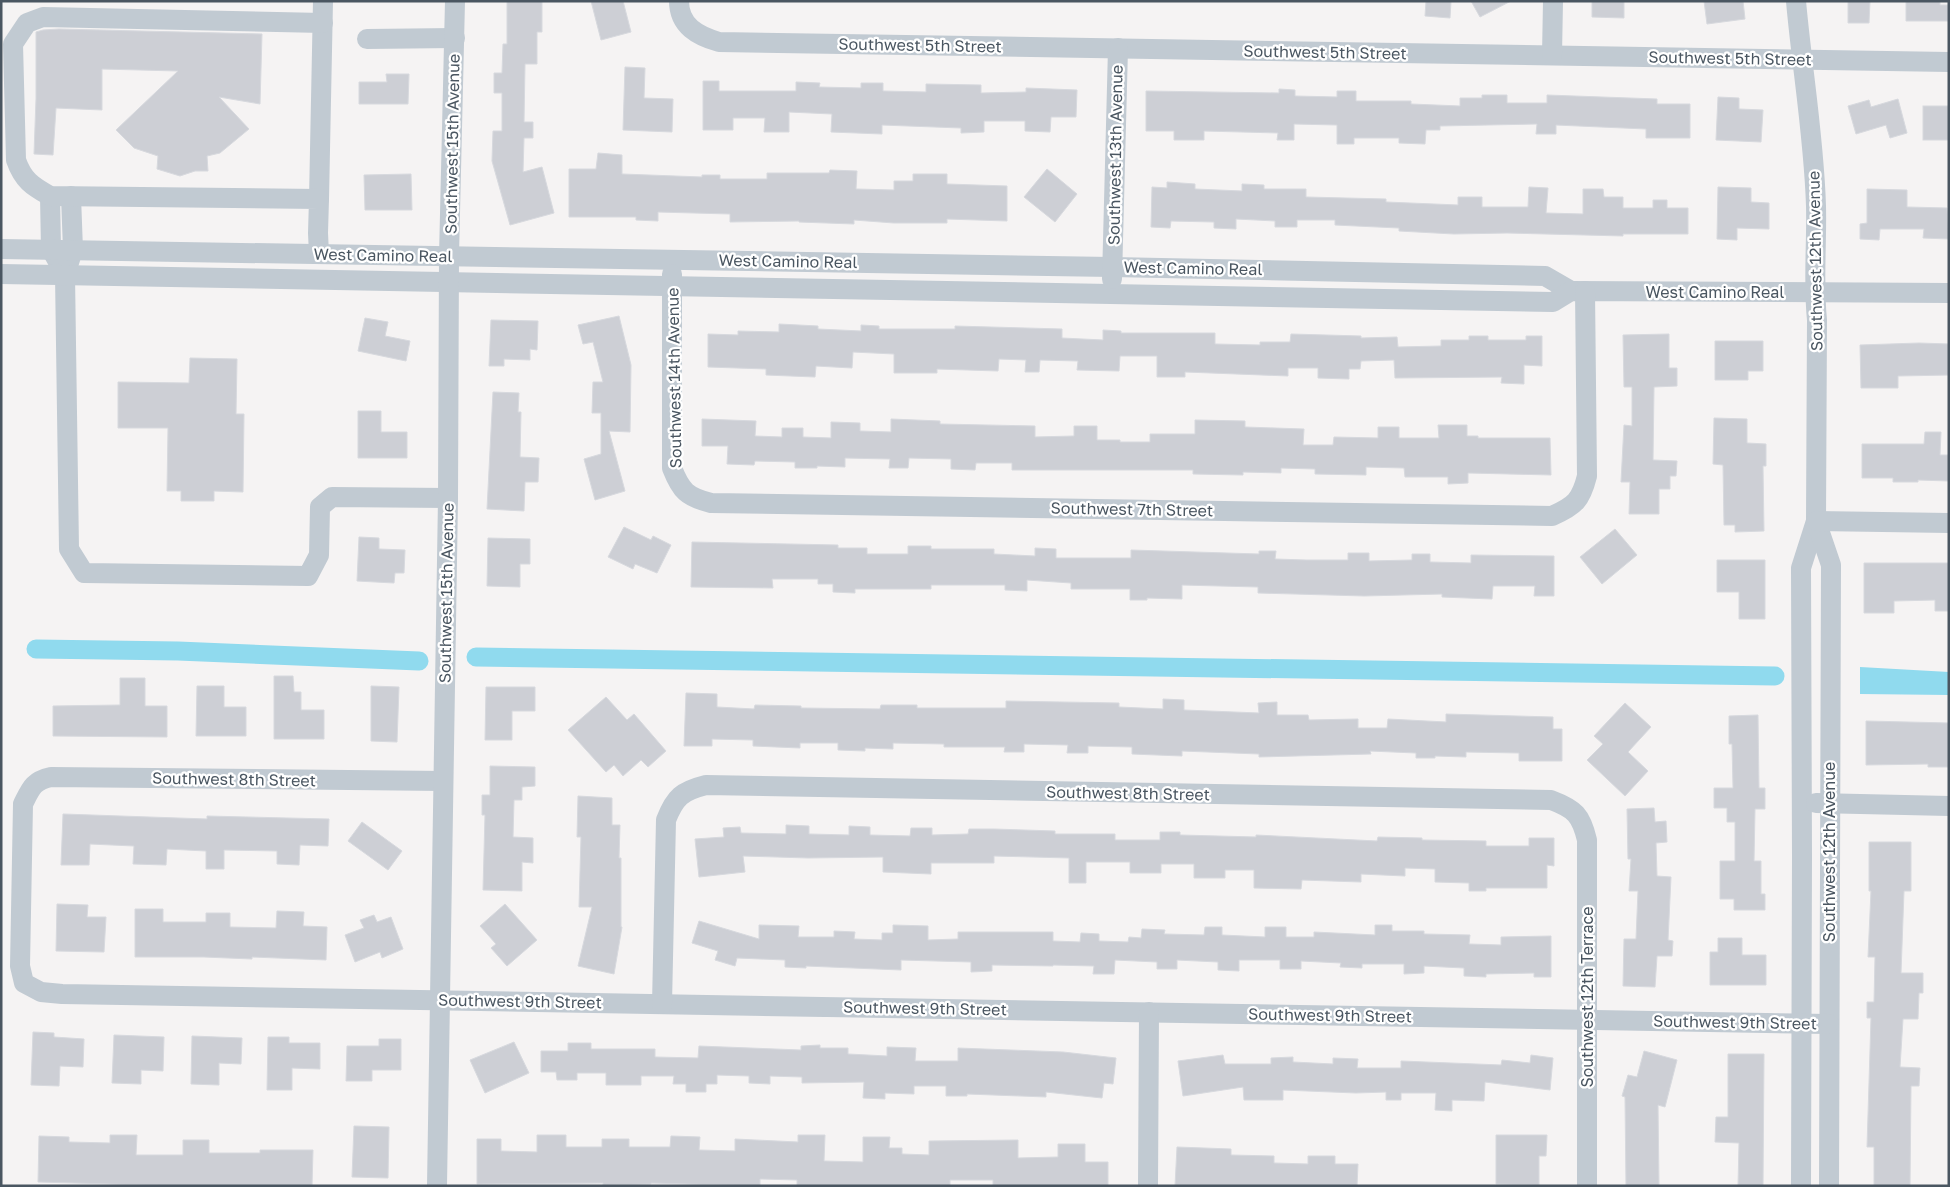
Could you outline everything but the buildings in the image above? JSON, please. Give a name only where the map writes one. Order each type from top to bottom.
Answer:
[{"type":"street","points":[[320,254],[318,233],[323,1]]},
{"type":"street","name":"Southwest 15th Avenue","points":[[437,1186],[448,498],[449,256],[455,1]]},
{"type":"street","name":"Southwest 5th Street","points":[[679,1],[679,7],[686,25],[702,38],[719,42],[1949,62]]},
{"type":"street","points":[[1552,55],[1553,1]]},
{"type":"street","name":"Southwest 12th Avenue","points":[[1796,1],[1810,121],[1816,205],[1814,292],[1817,320],[1816,521],[1801,568],[1801,1186]]},
{"type":"street","points":[[319,199],[50,196],[31,185],[20,172],[16,160],[13,44],[27,23],[43,16],[323,23]]},
{"type":"street","points":[[367,39],[455,38]]},
{"type":"street","name":"Southwest 13th Avenue","points":[[1112,292],[1118,48]]},
{"type":"street","points":[[50,196],[51,250],[65,275]]},
{"type":"street","points":[[71,196],[73,250],[65,275],[69,549],[84,573],[308,576],[319,555],[320,507],[332,497],[448,498]]},
{"type":"street","name":"West Camino Real","points":[[1,249],[1112,266],[1545,276],[1578,291]]},
{"type":"street","name":"Southwest 14th Avenue","points":[[672,260],[672,468],[679,486],[686,492]]},
{"type":"street","name":"West Camino Real","points":[[1,274],[1112,292],[1553,302],[1578,291],[1949,293]]},
{"type":"street","name":"Southwest 7th Street","points":[[686,492],[694,498],[711,503],[1552,516],[1570,508],[1582,494],[1587,476],[1578,291]]},
{"type":"street","points":[[1816,521],[1949,523]]},
{"type":"street","name":"Southwest 12th Avenue","points":[[1816,521],[1831,565],[1829,1186]]},
{"type":"street","name":"Southwest 8th Street","points":[[24,983],[20,966],[24,804],[30,790],[39,780],[51,776],[443,781]]},
{"type":"street","name":"Southwest 8th Street","points":[[662,1004],[666,820],[673,802],[688,790],[706,785],[1551,800],[1569,807],[1574,812]]},
{"type":"street","points":[[1802,803],[1949,806]]},
{"type":"street","name":"Southwest 12th Terrace","points":[[1574,812],[1582,821],[1587,840],[1587,1186]]},
{"type":"street","name":"Southwest 9th Street","points":[[24,983],[41,992],[62,994],[1829,1024]]},
{"type":"street","points":[[1148,1012],[1148,1186]]},
{"type":"water","points":[[1860,667],[1949,672],[1949,695],[1860,694]]},
{"type":"waterway","points":[[36,649],[178,651],[419,661]]},
{"type":"waterway","points":[[476,657],[1775,676]]}]
